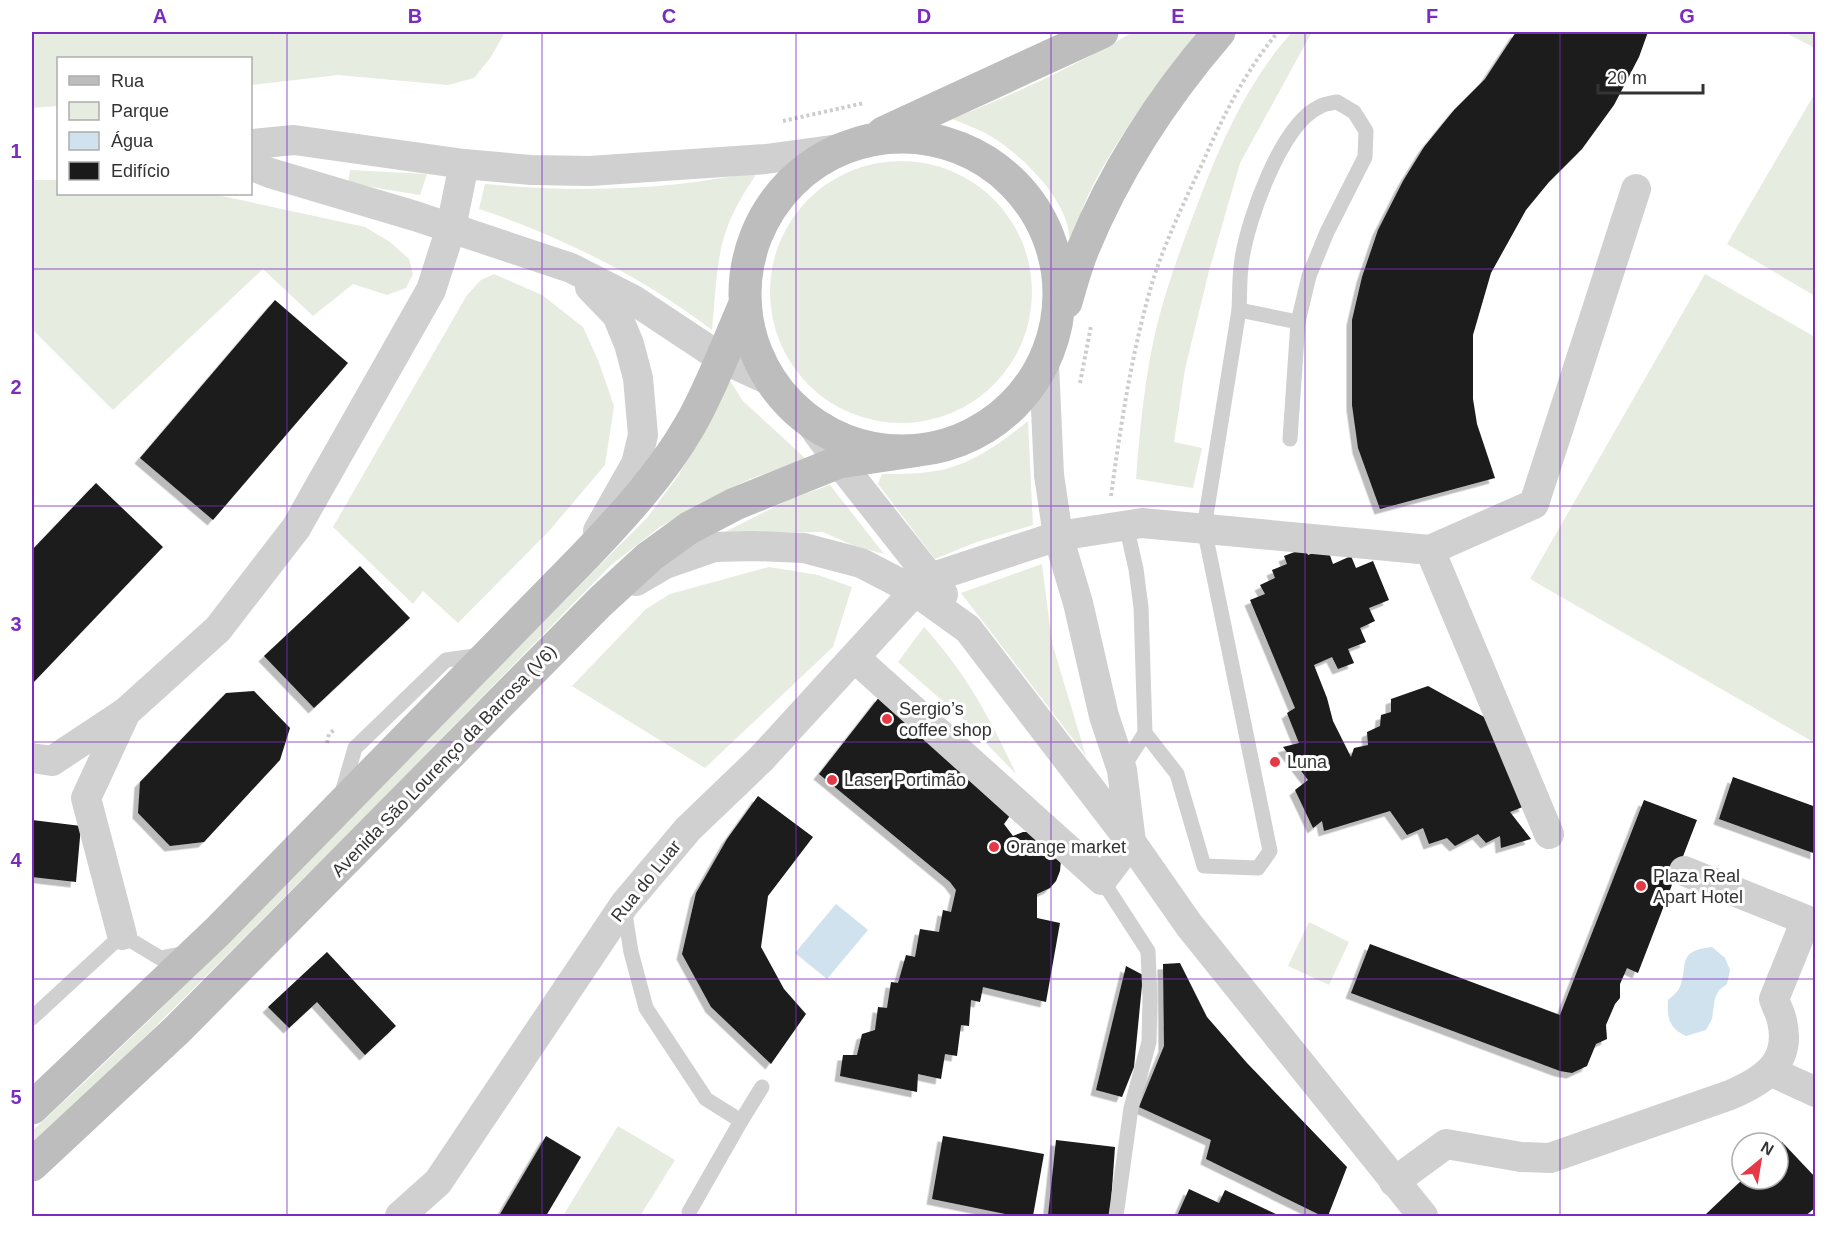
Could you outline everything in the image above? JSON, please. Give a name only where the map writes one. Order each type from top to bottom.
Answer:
[{"type":"main road","name":"Avenida São Lourenço da Barrosa (V6)","points":[[913,451],[885,451],[858,445],[833,435],[809,421],[788,403],[771,381],[758,357],[749,331],[745,304],[745,277],[750,249],[761,224],[775,200],[793,180],[814,163],[1102,32]]},
{"type":"main road","name":"Avenida São Lourenço da Barrosa (V6)","points":[[32,1165],[178,1029],[600,602],[649,557],[689,528],[735,504],[839,462],[940,447],[966,438],[991,425],[1012,408],[1030,387],[1049,351],[1082,250],[1120,172],[1187,69],[1219,32]]},
{"type":"main road","name":"Avenida São Lourenço da Barrosa (V6)","points":[[852,145],[901,136],[946,142],[988,162],[1016,185],[1034,206],[1047,231],[1056,256],[1060,302],[1049,351]]},
{"type":"main road","name":"Avenida São Lourenço da Barrosa (V6)","points":[[32,1107],[198,951],[584,557],[634,503],[665,465],[691,424],[745,304]]},
{"type":"street","points":[[252,145],[294,140],[464,164],[531,170],[590,171],[766,159],[852,145]]},
{"type":"street","points":[[122,935],[86,798],[42,760],[126,712],[218,629],[296,528],[431,290],[452,228],[464,164]]},
{"type":"street","points":[[252,165],[270,173],[452,228],[571,268],[632,299],[721,358],[771,381]]},
{"type":"street","points":[[600,602],[665,564],[714,547],[804,548],[861,563],[923,585],[1118,513],[1143,523],[1430,550],[1534,504],[1636,189]]},
{"type":"street","points":[[571,268],[617,315],[629,344],[638,378],[643,435],[636,464],[584,557]]},
{"type":"street","points":[[855,658],[1102,880],[1131,842],[1122,770],[1104,717],[1078,603],[1058,536],[1049,475],[1049,351]]},
{"type":"street","points":[[809,421],[923,585],[968,628],[1131,842],[1189,925],[1423,1216]]},
{"type":"street","points":[[1430,550],[1549,834]]},
{"type":"street","name":"Rua do Luar","points":[[400,1216],[438,1182],[624,905],[688,829],[761,759],[923,585]]},
{"type":"street","points":[[86,798],[126,712]]},
{"type":"street","points":[[1394,1182],[1446,1144],[1521,1157],[1550,1158],[1730,1095],[1755,1084],[1774,1068],[1783,1045],[1783,1022],[1774,999],[1806,920],[1684,871]]},
{"type":"street","points":[[1770,1071],[1815,1092]]},
{"type":"lane","points":[[1144,733],[1177,774],[1204,866],[1258,868],[1270,850],[1204,528],[1239,310],[1242,260],[1251,215],[1285,141],[1318,107],[1337,102],[1354,111],[1366,131],[1365,158],[1327,232],[1310,276],[1298,322],[1290,439]]},
{"type":"lane","points":[[1239,310],[1298,322]]},
{"type":"lane","points":[[1118,513],[1136,569],[1141,607],[1144,733],[1122,770]]},
{"type":"lane","points":[[1102,880],[1148,951],[1150,998],[1149,1042],[1131,1108],[1116,1216]]},
{"type":"lane","points":[[624,905],[631,952],[646,1008],[706,1099],[741,1121]]},
{"type":"lane","points":[[32,1018],[122,935],[160,958],[198,951]]},
{"type":"lane","points":[[689,1212],[762,1087]]},
{"type":"path","points":[[1118,513],[1123,413],[1135,351],[1154,279],[1177,218],[1234,97],[1263,50],[1278,32]]},
{"type":"path","points":[[772,123],[865,102]]},
{"type":"path","points":[[1079,390],[1093,316]]},
{"type":"path","points":[[327,745],[329,734],[337,727]]},
{"type":"green space","points":[[32,32],[505,32],[491,57],[474,78],[448,85],[338,75],[252,85],[252,57],[57,57],[57,106],[32,108]]},
{"type":"green space","points":[[1133,32],[1197,32],[1113,149],[1090,191],[1070,242],[1068,226],[1062,211],[1046,185],[1035,173],[999,141],[952,119],[1044,79]]},
{"type":"green space","points":[[1292,32],[1312,32],[1240,163],[1209,271],[1185,369],[1174,442],[1202,448],[1193,488],[1136,479],[1149,363],[1157,325],[1178,256],[1211,169],[1240,107],[1264,68]]},
{"type":"green space","points":[[1784,32],[1815,32],[1815,48]]},
{"type":"green space","points":[[1815,93],[1815,296],[1727,244]]},
{"type":"green space","points":[[901,161],[926,164],[951,171],[974,183],[1002,209],[1022,242],[1029,267],[1032,292],[1029,317],[1022,342],[1010,365],[984,393],[951,413],[926,420],[901,423],[876,420],[851,413],[828,401],[800,375],[780,342],[773,317],[770,292],[773,267],[780,242],[792,219],[818,191],[851,171],[876,164]]},
{"type":"green space","points":[[350,170],[427,174],[420,195],[348,183]]},
{"type":"green space","points":[[757,173],[736,208],[723,242],[718,267],[712,330],[658,293],[601,260],[541,232],[479,209],[485,184],[533,188],[631,188]]},
{"type":"green space","points":[[32,180],[57,180],[57,195],[218,195],[365,227],[390,242],[409,259],[413,274],[406,288],[387,295],[353,284],[313,316],[263,269],[113,410],[32,329]]},
{"type":"green space","points":[[494,274],[542,295],[583,327],[598,360],[614,406],[605,465],[549,531],[458,623],[423,591],[413,604],[333,527],[467,295],[481,280]]},
{"type":"green space","points":[[1705,274],[1815,337],[1815,743],[1530,579]]},
{"type":"green space","points":[[730,381],[743,401],[806,459],[750,479],[705,501],[660,527],[611,565],[363,819],[150,1032],[32,1146],[32,1131],[266,905],[647,518],[680,473]]},
{"type":"green space","points":[[1028,421],[1033,525],[974,543],[935,559],[878,484],[882,474],[923,473],[957,466],[982,454]]},
{"type":"green space","points":[[830,485],[884,554],[852,545],[823,532],[723,533],[788,500]]},
{"type":"green space","points":[[1042,564],[1052,643],[1086,756],[961,593]]},
{"type":"green space","points":[[769,567],[818,575],[852,587],[833,647],[705,768],[572,686],[646,609],[670,594]]},
{"type":"green space","points":[[924,627],[965,679],[997,734],[1016,774],[960,716],[898,662]]},
{"type":"green space","points":[[1309,922],[1349,942],[1329,985],[1288,966]]},
{"type":"green space","points":[[618,1126],[675,1160],[640,1216],[563,1216]]},
{"type":"water","points":[[836,904],[868,930],[827,979],[795,953]]},
{"type":"water","points":[[1712,947],[1725,958],[1730,970],[1727,984],[1719,990],[1715,998],[1712,1019],[1706,1030],[1686,1036],[1676,1030],[1670,1022],[1668,1000],[1679,989],[1688,956],[1700,949]]},
{"type":"building","points":[[1516,32],[1648,32],[1639,57],[1614,105],[1582,149],[1549,182],[1526,210],[1491,273],[1473,335],[1473,399],[1477,424],[1495,478],[1380,509],[1358,448],[1352,405],[1352,320],[1362,277],[1378,230],[1403,181],[1424,147],[1454,110],[1485,79]]},
{"type":"building","points":[[275,300],[348,363],[213,520],[140,458]]},
{"type":"building","points":[[96,483],[163,547],[32,684],[32,550]]},
{"type":"building","points":[[1327,547],[1333,564],[1351,556],[1356,568],[1373,561],[1389,600],[1369,608],[1375,621],[1360,628],[1366,642],[1348,649],[1354,663],[1338,669],[1332,657],[1314,665],[1333,721],[1351,757],[1354,748],[1368,745],[1367,732],[1380,726],[1381,715],[1391,712],[1391,699],[1428,686],[1486,718],[1525,806],[1510,812],[1531,839],[1501,848],[1500,836],[1486,843],[1478,834],[1455,846],[1447,838],[1429,844],[1423,828],[1407,835],[1390,811],[1324,831],[1322,821],[1313,828],[1295,790],[1308,780],[1283,747],[1299,743],[1287,713],[1295,708],[1250,600],[1265,594],[1260,585],[1275,578],[1272,570],[1287,564],[1284,556],[1305,548],[1308,555]]},
{"type":"building","points":[[360,566],[410,618],[314,708],[264,656]]},
{"type":"building","points":[[254,691],[290,728],[280,760],[204,842],[170,846],[138,813],[140,782],[226,693]]},
{"type":"building","points":[[880,696],[1014,810],[1004,824],[1013,836],[1023,832],[1034,832],[1061,860],[1056,881],[1050,888],[1037,894],[1037,918],[1060,923],[1046,1002],[983,987],[980,1002],[971,1000],[969,1026],[961,1025],[957,1056],[945,1054],[941,1079],[918,1074],[917,1092],[840,1076],[843,1055],[857,1055],[862,1034],[875,1030],[878,1007],[887,1008],[891,982],[898,983],[906,955],[915,957],[920,929],[939,932],[943,910],[951,912],[956,890],[950,882],[819,774]]},
{"type":"building","points":[[1733,777],[1816,807],[1816,854],[1719,819]]},
{"type":"building","points":[[758,796],[813,837],[768,896],[761,947],[784,989],[806,1014],[771,1064],[711,1007],[682,954],[696,893],[727,839]]},
{"type":"building","points":[[1644,800],[1697,820],[1638,973],[1627,968],[1620,984],[1620,998],[1606,1025],[1607,1039],[1596,1044],[1587,1066],[1572,1073],[1560,1071],[1351,993],[1370,944],[1560,1015]]},
{"type":"building","points":[[32,820],[81,826],[76,882],[32,877]]},
{"type":"building","points":[[327,952],[396,1026],[365,1055],[317,1002],[289,1028],[268,1007]]},
{"type":"building","points":[[1180,963],[1207,1017],[1247,1063],[1347,1167],[1328,1216],[1322,1216],[1206,1159],[1211,1140],[1139,1107],[1164,1046],[1163,964]]},
{"type":"building","points":[[1126,966],[1143,975],[1134,1067],[1122,1097],[1096,1090]]},
{"type":"building","points":[[546,1136],[581,1157],[546,1216],[499,1216]]},
{"type":"building","points":[[943,1136],[1044,1154],[1033,1216],[1015,1216],[932,1199]]},
{"type":"building","points":[[1056,1140],[1115,1147],[1110,1216],[1048,1216]]},
{"type":"building","points":[[1790,1150],[1816,1178],[1816,1207],[1805,1216],[1704,1216],[1730,1191],[1790,1191]]},
{"type":"building","points":[[1189,1189],[1219,1203],[1225,1190],[1280,1216],[1177,1216]]},
{"type":"place","name":"Sergio’s coffee shop","points":[[887,719]]},
{"type":"place","name":"Luna","points":[[1275,762]]},
{"type":"place","name":"Laser Portimão","points":[[832,780]]},
{"type":"place","name":"Orange market","points":[[994,847]]},
{"type":"place","name":"Plaza Real Apart Hotel","points":[[1641,886]]}]
